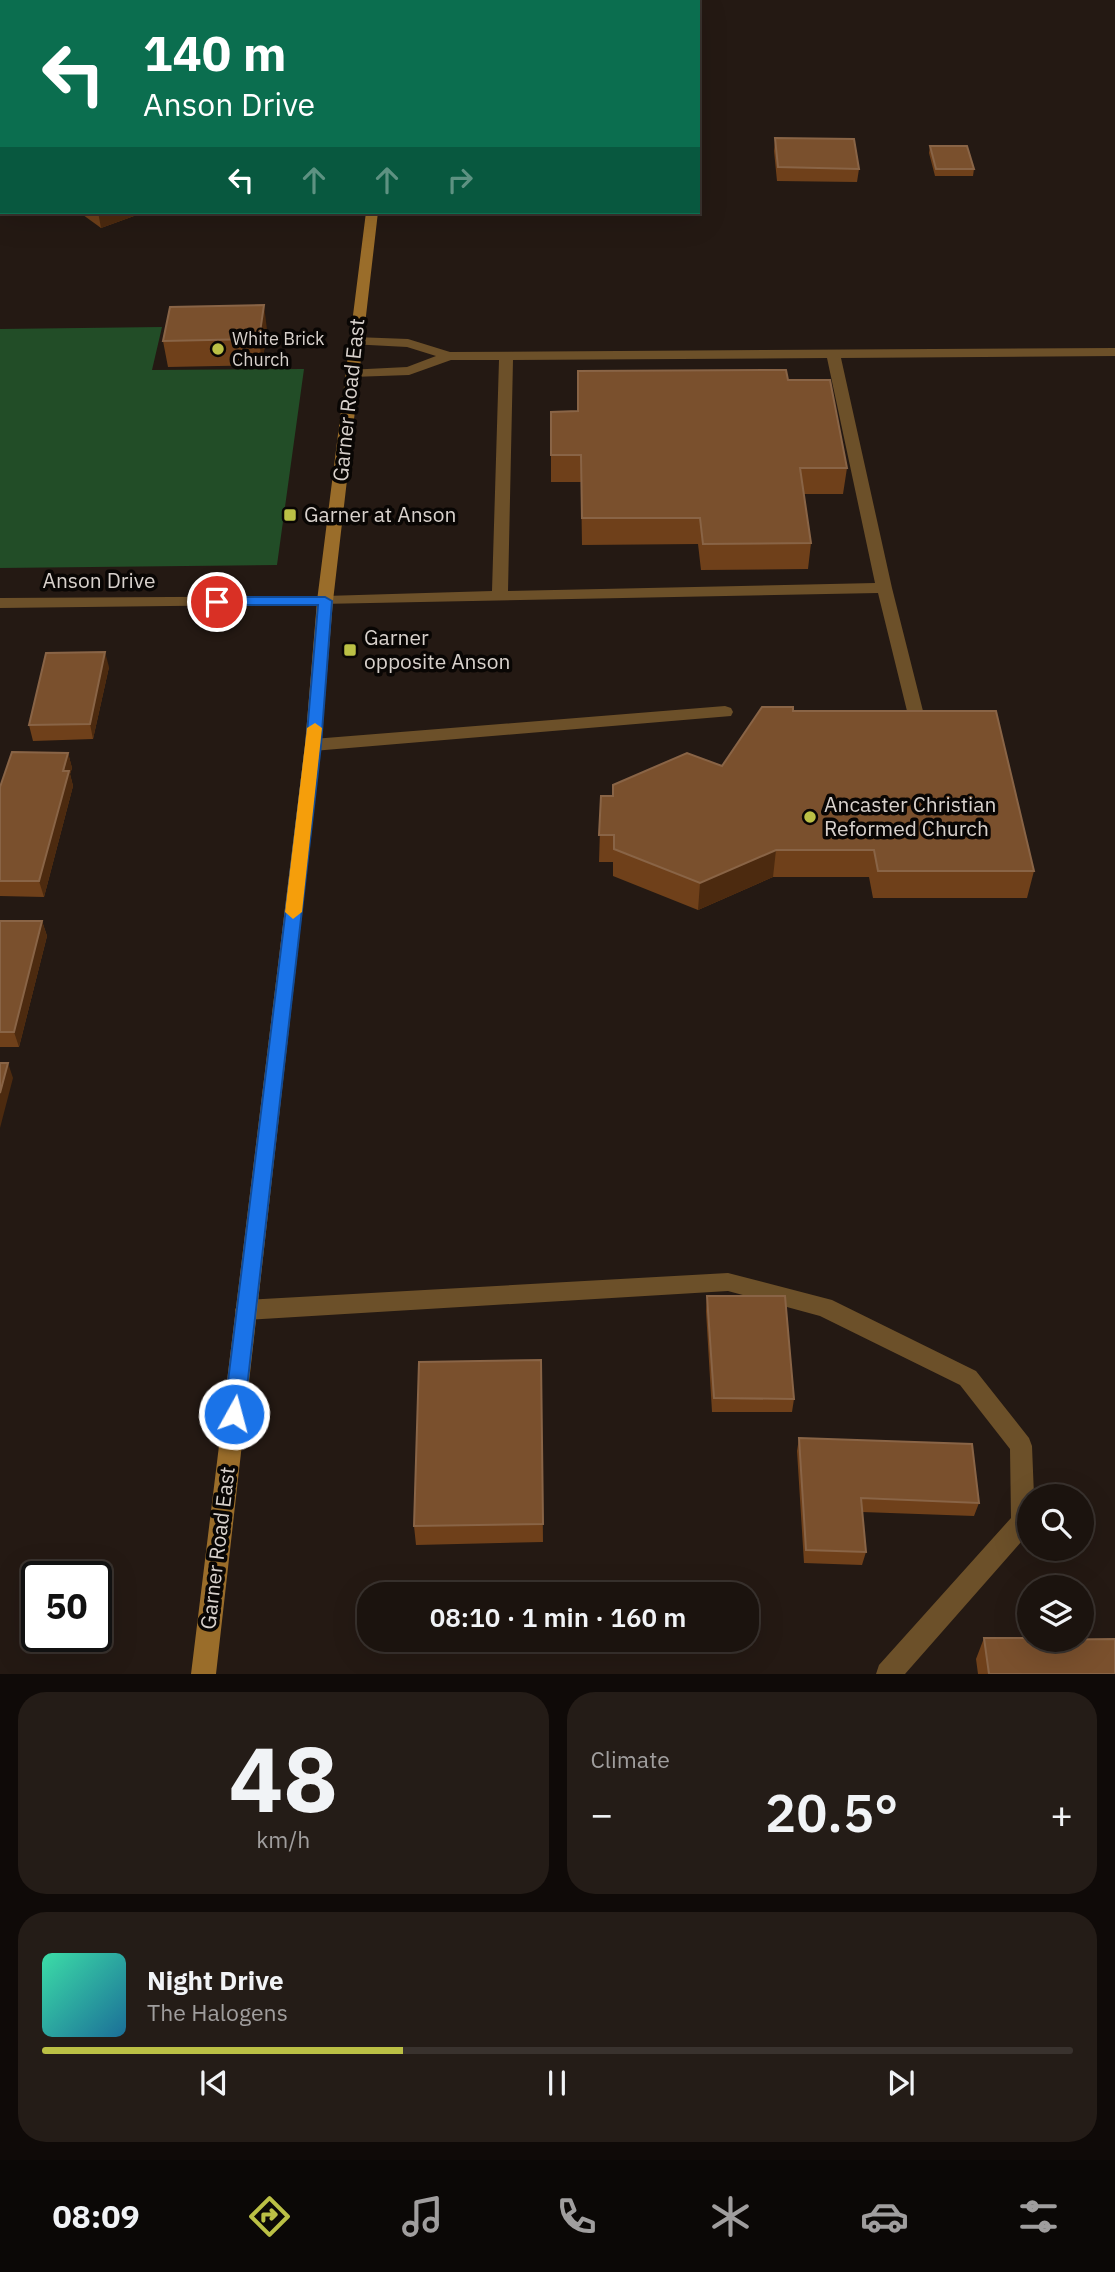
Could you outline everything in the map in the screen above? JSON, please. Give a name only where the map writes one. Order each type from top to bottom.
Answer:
[{"type":"main road","name":"Garner Road East","points":[[203,1674],[313,745],[325,601],[372,214]]},
{"type":"street","points":[[355,341],[408,343],[449,356],[1115,352]]},
{"type":"street","points":[[833,353],[884,588],[915,711]]},
{"type":"street","points":[[352,373],[409,371],[449,356]]},
{"type":"street","points":[[500,596],[506,356]]},
{"type":"street","name":"Anson Drive","points":[[0,603],[325,601],[884,588]]},
{"type":"street","points":[[313,745],[725,712]]},
{"type":"street","points":[[246,1310],[728,1282],[824,1307],[968,1378],[1021,1446],[1023,1522],[888,1674]]},
{"type":"green space","points":[[162,327],[152,370],[304,369],[277,565],[0,568],[0,329]]},
{"type":"building","points":[[775,138],[854,139],[859,169],[778,167]]},
{"type":"building","points":[[930,146],[967,146],[974,169],[936,169]]},
{"type":"building","points":[[264,305],[259,339],[163,341],[170,307]]},
{"type":"building","points":[[786,370],[788,380],[830,380],[847,468],[800,468],[811,543],[703,544],[700,518],[582,518],[581,455],[551,455],[551,412],[578,411],[578,371]]},
{"type":"building","points":[[105,652],[90,724],[29,725],[46,653]]},
{"type":"building","name":"Ancaster Christian Reformed Church","points":[[762,707],[793,707],[793,711],[996,711],[1034,871],[878,871],[874,850],[776,850],[700,883],[614,849],[614,835],[599,835],[601,796],[613,796],[613,785],[687,753],[722,766]]},
{"type":"building","points":[[12,752],[68,753],[63,771],[69,771],[39,881],[0,881],[0,787]]},
{"type":"building","points":[[0,921],[42,921],[14,1032],[0,1032]]},
{"type":"building","points":[[0,1063],[8,1063],[0,1093]]},
{"type":"building","points":[[707,1296],[785,1296],[794,1399],[714,1398]]},
{"type":"building","points":[[541,1360],[543,1524],[414,1526],[419,1362]]},
{"type":"building","points":[[799,1438],[972,1444],[979,1503],[861,1498],[866,1552],[806,1550]]},
{"type":"building","points":[[984,1638],[1017,1638],[1017,1652],[1094,1652],[1094,1639],[1115,1639],[1115,1674],[989,1674]]},
{"type":"slow traffic","points":[[293,912],[315,728]]},
{"type":"place","name":"White Brick Church","points":[[218,349]]},
{"type":"place","name":"Garner at Anson","points":[[290,515]]},
{"type":"place","name":"Garner opposite Anson","points":[[350,650]]},
{"type":"place","name":"Ancaster Christian Reformed Church","points":[[810,817]]},
{"type":"route","points":[[217,602],[325,601],[313,745],[234,1414]]}]
